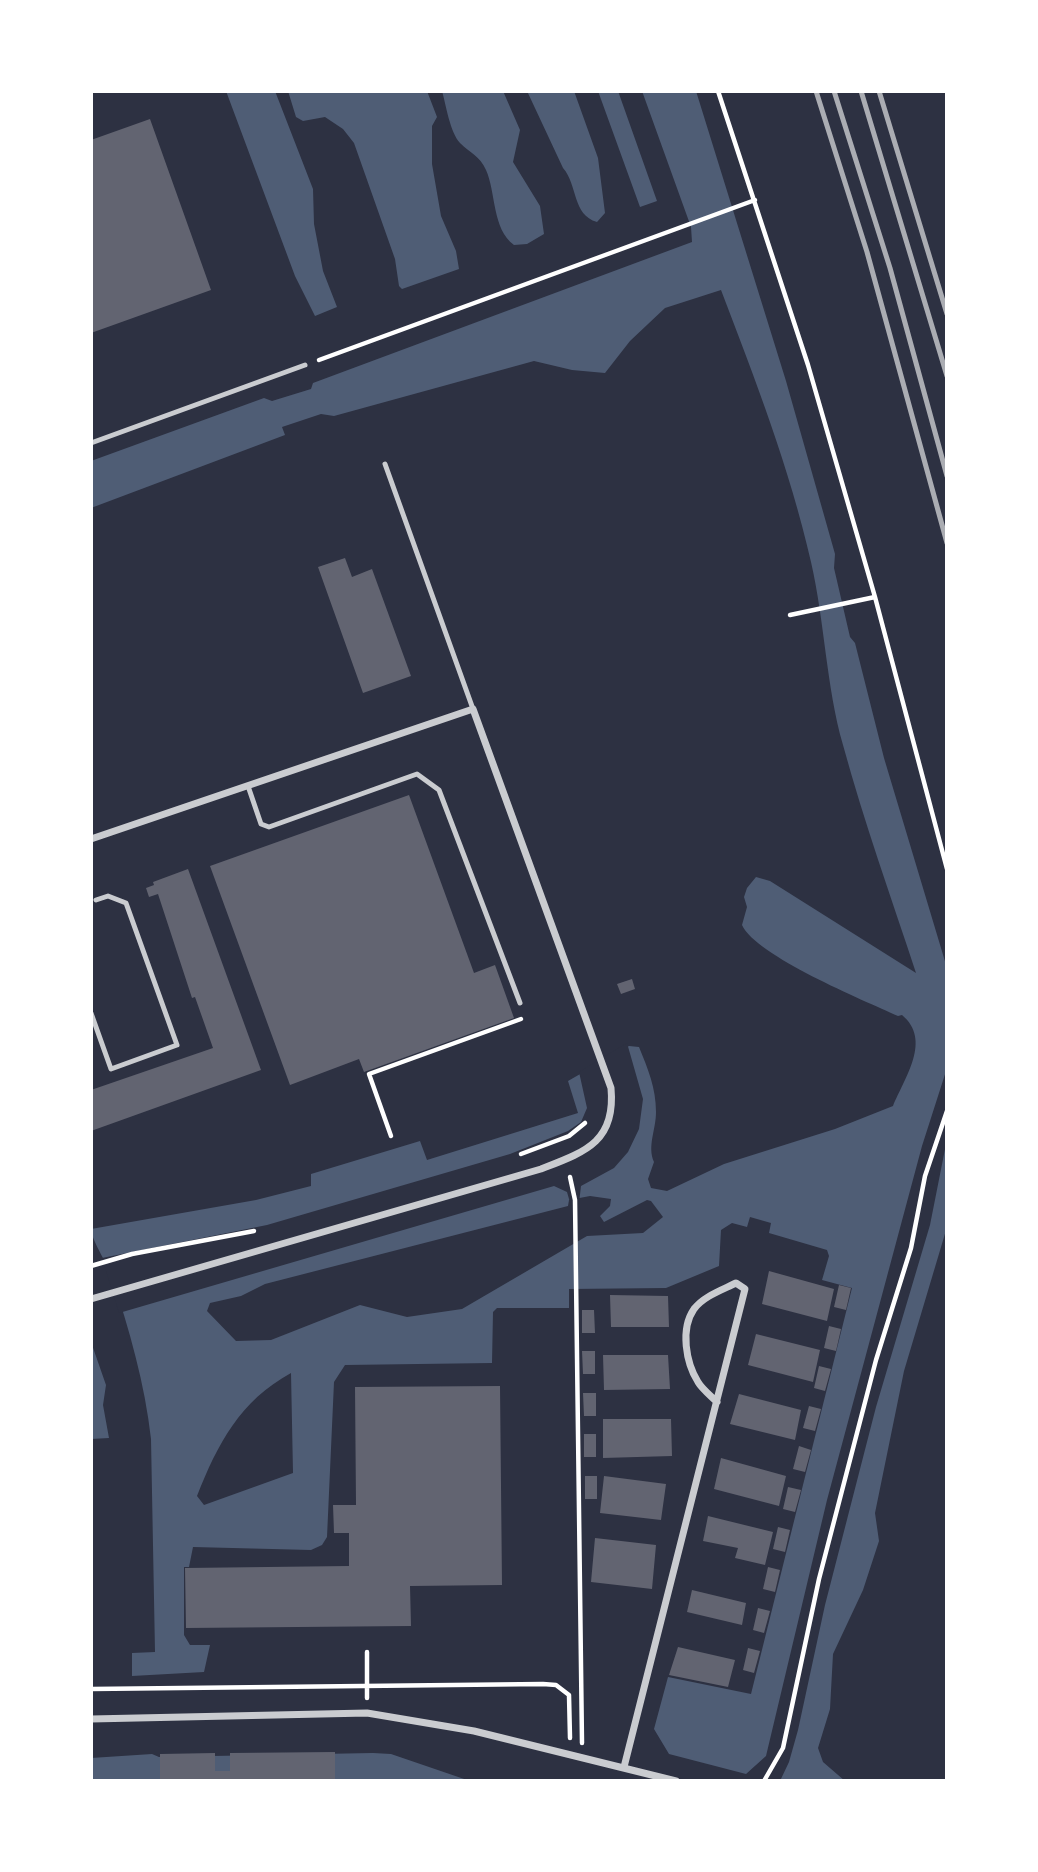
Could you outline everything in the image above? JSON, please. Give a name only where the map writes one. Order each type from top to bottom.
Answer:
[{"type":"street","points":[[91,839],[473,709],[611,1087],[613,1108],[607,1127],[595,1144],[541,1169],[91,1299]]},
{"type":"street","points":[[624,1767],[717,1402],[745,1289],[736,1283],[708,1297],[694,1309],[686,1331],[688,1357],[698,1383],[717,1402]]},
{"type":"street","points":[[91,1719],[367,1713],[435,1723],[676,1781]]},
{"type":"lane","points":[[91,443],[305,365]]},
{"type":"lane","points":[[385,464],[473,709]]},
{"type":"lane","points":[[248,786],[261,824],[269,827],[417,774],[439,790],[520,1003]]},
{"type":"lane","points":[[91,1013],[111,1069],[177,1045],[126,903],[108,896],[96,900]]},
{"type":"path","points":[[718,91],[808,365],[875,597],[947,869]]},
{"type":"path","points":[[305,365],[755,200]]},
{"type":"path","points":[[790,615],[875,597]]},
{"type":"path","points":[[391,1136],[369,1074],[524,1018]]},
{"type":"path","points":[[764,1781],[783,1748],[819,1580],[876,1360],[911,1248],[925,1176],[947,1111]]},
{"type":"path","points":[[512,1158],[569,1136],[585,1124],[592,1112]]},
{"type":"path","points":[[570,1177],[575,1199],[583,1758]]},
{"type":"path","points":[[91,1266],[132,1254],[268,1228]]},
{"type":"path","points":[[367,1652],[367,1713]]},
{"type":"path","points":[[91,1689],[556,1685],[569,1695],[571,1754]]},
{"type":"water","points":[[226,91],[275,91],[313,189],[314,224],[323,271],[337,307],[315,316],[295,276]]},
{"type":"water","points":[[288,91],[427,91],[437,117],[432,126],[432,164],[441,216],[456,251],[459,269],[402,289],[399,286],[395,259],[354,143],[343,129],[325,117],[303,121],[296,117]]},
{"type":"water","points":[[442,91],[503,91],[520,130],[513,162],[540,206],[544,234],[527,244],[514,245],[507,238],[498,220],[484,165],[457,138]]},
{"type":"water","points":[[527,91],[574,91],[598,158],[605,213],[597,222],[583,213],[579,206],[568,175]]},
{"type":"water","points":[[598,91],[618,91],[657,201],[640,207]]},
{"type":"water","points":[[642,91],[696,91],[786,381],[835,554],[834,568],[850,637],[855,643],[884,758],[947,968],[947,1068],[922,1146],[827,1500],[766,1756],[746,1774],[669,1754],[654,1729],[668,1677],[751,1694],[852,1288],[822,1280],[829,1256],[827,1250],[769,1233],[771,1223],[750,1217],[747,1227],[732,1223],[721,1230],[719,1266],[666,1288],[569,1289],[569,1308],[497,1308],[493,1312],[492,1363],[345,1365],[334,1382],[327,1537],[322,1545],[311,1550],[193,1547],[189,1567],[184,1567],[184,1635],[190,1645],[210,1645],[204,1672],[132,1676],[132,1653],[155,1652],[151,1439],[141,1377],[130,1337],[112,1277],[91,1229],[256,1200],[311,1186],[311,1174],[420,1141],[427,1160],[578,1113],[568,1081],[629,1046],[639,1047],[655,1095],[656,1119],[651,1150],[654,1162],[648,1179],[651,1188],[667,1191],[724,1164],[835,1129],[893,1106],[909,1071],[916,1047],[915,1036],[911,1025],[902,1015],[898,1016],[788,963],[751,937],[742,925],[747,907],[744,897],[756,877],[770,881],[916,973],[869,831],[837,722],[816,585],[793,493],[721,290],[665,308],[630,341],[605,373],[572,370],[534,361],[334,416],[321,414],[282,427],[285,435],[91,508],[91,461],[264,398],[272,401],[311,389],[313,383],[692,242],[691,227]],"holes":[[[590,1196],[611,1199],[610,1206],[600,1216],[604,1222],[647,1200],[651,1201],[663,1217],[643,1233],[587,1236],[462,1309],[407,1317],[360,1305],[271,1340],[236,1341],[207,1311],[210,1303],[241,1296],[265,1284],[568,1206],[569,1200]],[[291,1373],[293,1473],[204,1505],[197,1496],[213,1458],[233,1425],[258,1397]]]},
{"type":"water","points":[[947,1139],[947,1227],[904,1371],[875,1513],[879,1541],[863,1590],[833,1654],[830,1709],[818,1748],[823,1762],[845,1781],[780,1781],[789,1762],[798,1730],[825,1605],[876,1407],[930,1225]]},
{"type":"water","points":[[91,1342],[106,1385],[103,1405],[109,1438],[91,1439]]},
{"type":"water","points":[[152,1754],[159,1757],[391,1754],[470,1781],[91,1781],[91,1758]]},
{"type":"pier","points":[[627,1043],[643,1099],[639,1129],[628,1152],[614,1168],[581,1186],[579,1203],[571,1206],[567,1192],[554,1186],[119,1313],[102,1258],[267,1225],[510,1154],[568,1131],[581,1122],[587,1108],[579,1072]]},
{"type":"building","points":[[150,119],[211,290],[91,333],[91,140]]},
{"type":"building","points":[[345,558],[352,577],[372,569],[411,676],[363,693],[318,567]]},
{"type":"building","points":[[409,795],[474,973],[495,965],[514,1018],[364,1072],[359,1059],[290,1085],[210,866]]},
{"type":"building","points":[[188,869],[261,1070],[91,1131],[91,1090],[213,1048],[195,997],[192,998],[158,894],[149,897],[146,888],[154,885],[153,882]]},
{"type":"building","points":[[632,979],[635,989],[621,994],[617,984]]},
{"type":"building","points":[[769,1271],[834,1289],[827,1321],[762,1304]]},
{"type":"building","points":[[839,1285],[851,1288],[846,1310],[834,1307]]},
{"type":"building","points":[[610,1295],[668,1296],[669,1327],[611,1327]]},
{"type":"building","points":[[582,1310],[594,1310],[595,1333],[582,1333]]},
{"type":"building","points":[[829,1326],[841,1329],[836,1351],[824,1348]]},
{"type":"building","points":[[756,1334],[820,1350],[813,1382],[748,1365]]},
{"type":"building","points":[[582,1351],[595,1351],[595,1374],[583,1374]]},
{"type":"building","points":[[603,1355],[668,1355],[670,1389],[604,1390]]},
{"type":"building","points":[[819,1366],[831,1369],[825,1391],[814,1388]]},
{"type":"building","points":[[500,1386],[502,1585],[410,1586],[411,1626],[186,1628],[185,1568],[349,1566],[349,1533],[334,1533],[333,1505],[356,1505],[355,1387]]},
{"type":"building","points":[[583,1393],[596,1393],[596,1416],[584,1416]]},
{"type":"building","points":[[739,1394],[801,1410],[795,1440],[730,1424]]},
{"type":"building","points":[[809,1406],[821,1409],[815,1431],[803,1428]]},
{"type":"building","points":[[603,1419],[671,1419],[672,1456],[603,1458]]},
{"type":"building","points":[[584,1434],[596,1434],[596,1457],[584,1457]]},
{"type":"building","points":[[799,1446],[811,1450],[805,1472],[793,1469]]},
{"type":"building","points":[[721,1458],[786,1476],[779,1506],[714,1489]]},
{"type":"building","points":[[585,1476],[597,1476],[597,1499],[585,1499]]},
{"type":"building","points":[[604,1476],[666,1484],[661,1520],[600,1513]]},
{"type":"building","points":[[788,1487],[801,1490],[795,1512],[783,1509]]},
{"type":"building","points":[[708,1516],[773,1532],[765,1565],[735,1558],[738,1548],[703,1541]]},
{"type":"building","points":[[778,1527],[790,1530],[785,1552],[773,1549]]},
{"type":"building","points":[[595,1538],[656,1545],[652,1589],[591,1582]]},
{"type":"building","points":[[768,1567],[780,1570],[775,1592],[763,1589]]},
{"type":"building","points":[[692,1590],[746,1603],[742,1625],[687,1612]]},
{"type":"building","points":[[758,1608],[770,1611],[764,1633],[753,1630]]},
{"type":"building","points":[[678,1647],[735,1660],[728,1687],[669,1675]]},
{"type":"building","points":[[748,1648],[760,1651],[754,1673],[743,1670]]},
{"type":"building","points":[[335,1752],[335,1781],[160,1781],[160,1754],[215,1753],[215,1771],[230,1771],[230,1753]]},
{"type":"railway","points":[[816,91],[867,252],[947,543]]},
{"type":"railway","points":[[834,91],[890,268],[947,476]]},
{"type":"railway","points":[[861,91],[947,376]]},
{"type":"railway","points":[[879,91],[947,314]]}]
